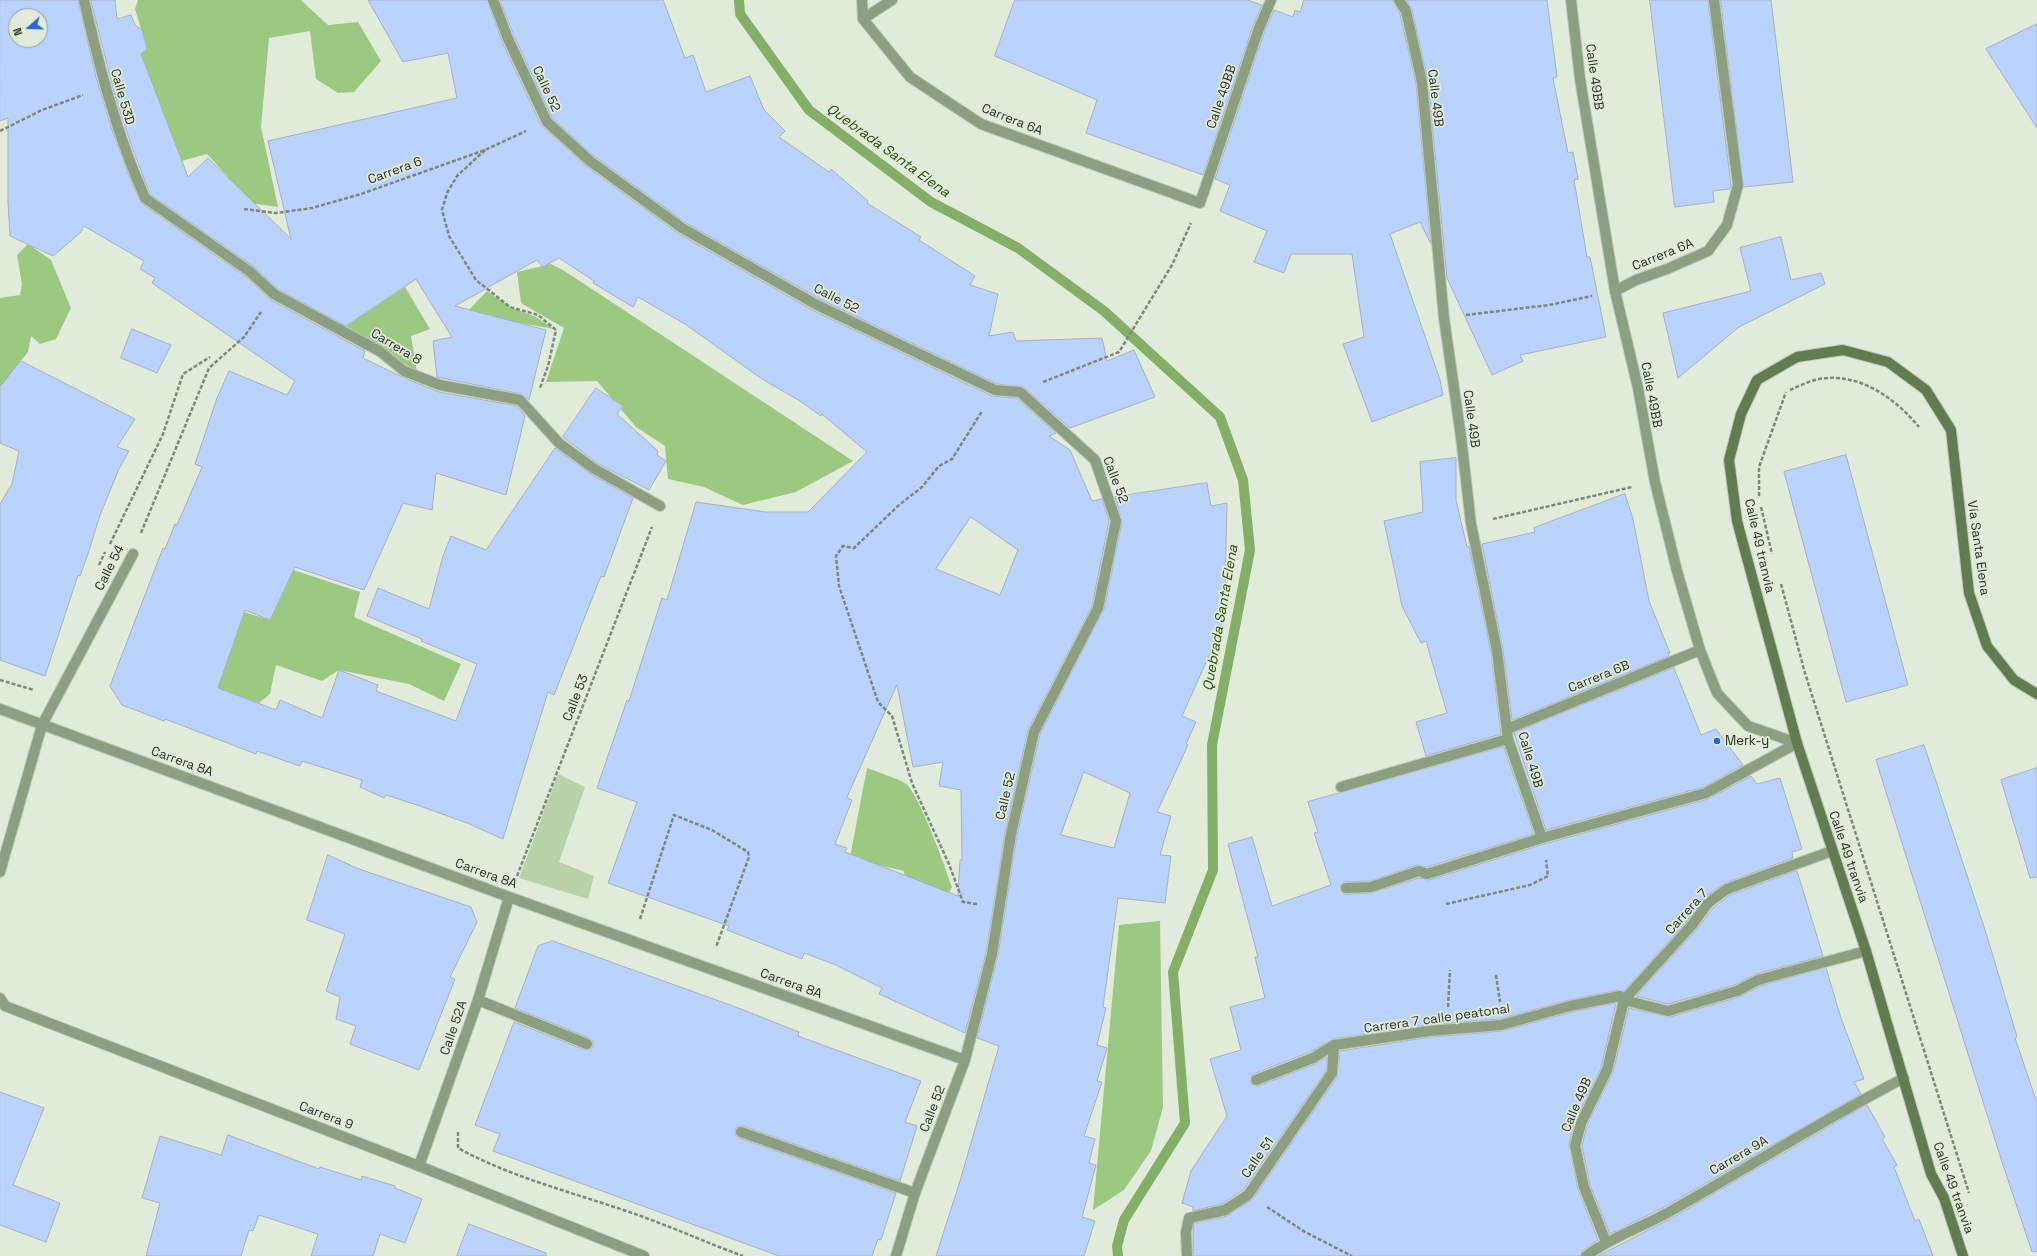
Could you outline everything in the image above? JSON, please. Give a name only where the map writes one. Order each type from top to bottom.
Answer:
[{"type":"main road","name":"Calle 49 tranvia","points":[[1951,430],[1926,390],[1920,385],[1888,362],[1843,350],[1797,357],[1756,380],[1741,414],[1729,460],[1737,521],[1797,743],[1866,951],[1931,1174],[1944,1198],[1963,1256]]},
{"type":"main road","name":"Vía Santa Elena","points":[[1951,430],[1969,593],[1987,646],[2014,680],[2037,694]]},
{"type":"street","name":"Calle 53D","points":[[84,0],[105,88],[126,156],[145,198]]},
{"type":"street","name":"Calle 52","points":[[493,0],[509,40],[547,122],[590,161],[682,228],[817,305],[995,390],[1020,392],[1095,460],[1116,521],[1098,608],[1034,732],[1011,834],[992,954],[965,1060],[916,1193],[896,1256]]},
{"type":"street","points":[[862,0],[863,19]]},
{"type":"street","points":[[863,19],[892,0]]},
{"type":"street","name":"Calle 49BB","points":[[1200,203],[1258,31],[1271,0]]},
{"type":"street","name":"Calle 49B","points":[[1399,0],[1406,11],[1422,82],[1444,318],[1461,437],[1471,524],[1497,651],[1508,739],[1542,838]]},
{"type":"street","name":"Calle 49BB","points":[[1571,0],[1580,79],[1615,291],[1638,388],[1655,482],[1677,571],[1700,650],[1717,693],[1748,726],[1797,743]]},
{"type":"street","name":"Carrera 6A","points":[[1615,291],[1636,280],[1667,269],[1708,251],[1727,225],[1738,185],[1714,0]]},
{"type":"street","name":"Carrera 6A","points":[[863,19],[910,77],[980,124],[1200,203]]},
{"type":"street","name":"Carrera 8","points":[[145,198],[249,271],[274,294],[380,352],[404,370],[440,385],[520,400]]},
{"type":"street","points":[[520,400],[559,443],[593,468],[660,506]]},
{"type":"street","name":"Calle 54","points":[[0,872],[42,725],[132,554]]},
{"type":"street","name":"Carrera 6B","points":[[1507,729],[1700,650]]},
{"type":"street","name":"Carrera 8A","points":[[0,709],[509,897],[965,1060]]},
{"type":"street","points":[[1341,787],[1508,739]]},
{"type":"street","points":[[1346,888],[1371,887],[1419,871],[1427,874],[1542,838],[1706,793],[1797,743]]},
{"type":"street","name":"Carrera 7","points":[[1624,1000],[1692,925],[1708,903],[1727,889],[1832,851]]},
{"type":"street","name":"Calle 52A","points":[[419,1166],[478,1000],[509,897]]},
{"type":"street","points":[[1624,1000],[1668,1010],[1737,991],[1758,980],[1866,951]]},
{"type":"street","name":"Carrera 7 calle peatonal","points":[[1256,1080],[1313,1058],[1334,1045],[1446,1030],[1501,1025],[1570,1006],[1620,996],[1624,1000]]},
{"type":"street","name":"Carrera 9","points":[[0,998],[5,1006],[419,1166],[644,1256]]},
{"type":"street","points":[[478,1000],[587,1044]]},
{"type":"street","name":"Calle 49B","points":[[1606,1242],[1584,1187],[1575,1146],[1581,1123],[1607,1070],[1624,1000]]},
{"type":"street","name":"Calle 51","points":[[1187,1256],[1186,1232],[1189,1218],[1226,1210],[1248,1195],[1332,1073],[1334,1045]]},
{"type":"street","name":"Carrera 9A","points":[[1593,1254],[1606,1242],[1668,1212],[1841,1110],[1904,1078]]},
{"type":"street","points":[[741,1132],[916,1193]]},
{"type":"path","points":[[0,131],[42,110],[105,88]]},
{"type":"path","name":"Carrera 6","points":[[244,209],[276,213],[312,208],[361,194],[486,150],[547,122]]},
{"type":"path","points":[[486,150],[456,176],[447,192],[442,210],[449,236],[476,280],[510,307],[538,315],[556,330],[542,387],[520,400]]},
{"type":"path","points":[[1020,392],[1118,352],[1172,265],[1200,203]]},
{"type":"path","points":[[1444,318],[1549,305],[1615,291]]},
{"type":"path","name":"Calle 54","points":[[132,554],[209,368],[244,337],[274,294]]},
{"type":"path","points":[[108,548],[163,434],[183,374],[210,357]]},
{"type":"path","points":[[1773,556],[1759,501],[1759,467],[1785,392],[1819,379],[1849,380],[1876,389],[1904,410],[1920,428]]},
{"type":"path","points":[[995,390],[952,459],[939,466],[922,487],[899,505],[854,548],[843,546],[836,556],[839,586],[878,702],[892,716],[912,784],[949,864],[964,902],[1000,907]]},
{"type":"path","points":[[1471,524],[1655,482]]},
{"type":"path","name":"Calle 53","points":[[509,897],[660,506]]},
{"type":"path","points":[[1779,578],[1805,673],[1970,1194]]},
{"type":"path","points":[[633,941],[674,815],[712,830],[748,852],[749,857],[708,968]]},
{"type":"path","points":[[1446,904],[1530,885],[1548,876],[1542,838]]},
{"type":"path","points":[[1446,1030],[1450,970]]},
{"type":"path","points":[[458,1129],[458,1148],[472,1156],[564,1191],[646,1218],[743,1256]]},
{"type":"path","points":[[1248,1195],[1305,1232],[1352,1256]]},
{"type":"green space","points":[[138,0],[301,0],[328,25],[358,22],[381,61],[354,92],[338,93],[316,79],[310,31],[269,38],[261,127],[278,207],[237,201],[228,177],[207,154],[174,163],[151,80],[144,79],[137,57],[147,49],[135,9]]},
{"type":"green space","points":[[28,244],[51,260],[71,308],[56,339],[40,344],[31,336],[28,352],[12,372],[0,407],[0,298],[20,295],[22,284],[17,255]]},
{"type":"green space","points":[[551,264],[563,270],[853,461],[796,492],[743,505],[704,487],[668,479],[665,446],[636,427],[597,381],[546,382],[564,328],[521,303],[517,272]]},
{"type":"green space","points":[[405,287],[430,329],[411,336],[417,372],[292,293],[365,313]]},
{"type":"green space","points":[[487,291],[510,307],[536,317],[554,329],[497,319],[471,327],[469,310]]},
{"type":"green space","points":[[260,559],[360,592],[354,617],[461,664],[444,701],[409,684],[339,670],[322,681],[276,665],[270,694],[259,703],[213,687],[222,649],[232,648],[244,612],[270,620],[282,595]]},
{"type":"green space","points":[[867,768],[901,781],[911,789],[931,831],[952,887],[946,898],[905,886],[904,871],[874,864],[848,868]]},
{"type":"green space","points":[[558,774],[585,787],[559,862],[594,876],[588,899],[519,878]]},
{"type":"green space","points":[[1160,921],[1163,1107],[1151,1151],[1124,1190],[1093,1210],[1119,925]]},
{"type":"building","points":[[0,0],[78,0],[96,77],[111,127],[129,176],[141,203],[245,276],[271,300],[365,351],[363,358],[402,377],[439,392],[517,406],[525,416],[506,495],[436,473],[432,510],[403,503],[364,590],[295,567],[270,620],[245,610],[218,688],[276,710],[280,700],[322,718],[339,670],[378,685],[376,691],[456,721],[477,664],[421,641],[422,639],[367,616],[378,588],[429,609],[443,556],[451,536],[486,550],[555,448],[589,473],[633,498],[604,577],[601,576],[554,695],[548,692],[503,839],[467,823],[420,806],[386,795],[384,798],[360,787],[362,780],[302,761],[300,766],[257,751],[256,754],[165,719],[164,721],[122,705],[110,686],[163,548],[165,549],[175,524],[177,525],[202,467],[195,464],[217,398],[229,371],[287,395],[295,381],[152,283],[155,278],[140,269],[144,261],[84,226],[80,233],[53,256],[10,236],[8,202],[8,118],[0,121]]},
{"type":"building","points":[[91,0],[115,0],[117,19],[131,15],[135,25],[142,30],[147,49],[141,54],[188,177],[208,158],[291,239],[268,141],[457,98],[448,53],[403,62],[368,0],[487,0],[503,44],[541,125],[586,166],[679,234],[814,311],[992,396],[1017,398],[1056,433],[1049,436],[1070,450],[1092,501],[1102,499],[1109,521],[1092,606],[1028,730],[1005,833],[986,953],[965,1033],[879,994],[882,988],[836,965],[804,953],[802,959],[727,930],[729,926],[608,883],[637,802],[597,788],[627,700],[629,701],[662,598],[667,600],[696,502],[766,512],[808,512],[867,452],[822,414],[821,416],[800,401],[762,379],[685,324],[638,297],[633,307],[593,283],[594,281],[559,258],[543,267],[537,260],[455,306],[546,330],[529,400],[521,394],[437,377],[433,341],[452,337],[416,279],[346,326],[278,289],[253,266],[150,194],[116,99]],"holes":[[[971,517],[1018,550],[1000,595],[936,569]],[[897,685],[913,767],[943,762],[939,786],[961,790],[962,860],[960,860],[958,896],[845,852],[847,848],[835,844],[852,800],[847,798]]]},
{"type":"building","points":[[500,0],[663,0],[685,58],[693,55],[706,92],[750,76],[764,110],[785,131],[779,137],[829,172],[831,169],[868,201],[867,203],[921,237],[919,240],[975,276],[970,285],[998,294],[989,336],[1013,332],[1016,341],[1102,338],[1107,361],[1134,350],[1155,397],[1070,428],[1024,387],[997,384],[820,299],[686,223],[594,156],[552,118],[515,38]]},
{"type":"building","points":[[1015,0],[1247,0],[1262,5],[1252,29],[1203,175],[1086,133],[1097,100],[995,56]]},
{"type":"building","points":[[1304,0],[1393,0],[1400,14],[1416,83],[1431,244],[1420,222],[1390,234],[1440,380],[1443,395],[1372,422],[1343,344],[1364,337],[1352,254],[1291,254],[1284,273],[1254,262],[1267,231],[1220,211],[1230,185],[1215,179],[1264,33],[1274,10],[1293,17],[1295,10],[1300,12]]},
{"type":"building","points":[[1407,0],[1547,0],[1557,77],[1553,78],[1568,153],[1573,152],[1578,179],[1574,180],[1587,257],[1590,257],[1606,337],[1520,355],[1523,361],[1492,375],[1447,278],[1428,81],[1412,10]]},
{"type":"building","points":[[1650,0],[1708,0],[1731,185],[1730,189],[1713,191],[1714,202],[1675,207]]},
{"type":"building","points":[[1721,0],[1771,0],[1793,182],[1744,187]]},
{"type":"building","points":[[2037,24],[2037,128],[1986,49]]},
{"type":"building","points":[[1781,237],[1791,280],[1821,273],[1825,284],[1739,327],[1678,378],[1663,313],[1751,291],[1740,248]]},
{"type":"building","points":[[132,329],[171,345],[157,373],[121,358]]},
{"type":"building","points":[[21,361],[135,419],[117,447],[129,451],[119,469],[100,515],[80,576],[78,575],[45,676],[0,660],[0,504],[12,484],[19,451],[0,443],[0,387]]},
{"type":"building","points":[[596,388],[623,406],[617,414],[658,451],[657,455],[666,461],[649,490],[597,463],[563,437]]},
{"type":"building","points":[[1846,455],[1908,685],[1846,702],[1784,472]]},
{"type":"building","points":[[1456,458],[1456,500],[1467,547],[1469,546],[1491,652],[1501,734],[1426,756],[1416,722],[1447,713],[1426,641],[1421,643],[1402,606],[1384,521],[1423,512],[1420,462]]},
{"type":"building","points":[[1207,483],[1211,506],[1227,503],[1225,586],[1229,587],[1216,651],[1212,649],[1182,716],[1196,722],[1186,744],[1188,745],[1157,812],[1171,816],[1160,855],[1171,856],[1165,903],[1118,898],[1103,1007],[1106,1008],[1097,1045],[1107,1048],[1097,1081],[1102,1082],[1084,1136],[1095,1139],[1089,1163],[1096,1165],[1082,1217],[1095,1221],[1084,1256],[936,1256],[960,1181],[999,1046],[977,1038],[998,955],[1017,835],[1040,734],[1104,609],[1122,522],[1115,497]],"holes":[[[1084,772],[1130,793],[1114,848],[1061,835]]]},
{"type":"building","points":[[1625,494],[1633,519],[1649,601],[1670,653],[1668,653],[1669,656],[1512,720],[1503,650],[1482,544],[1535,532],[1534,528]]},
{"type":"building","points":[[1674,668],[1701,735],[1716,729],[1743,765],[1704,787],[1546,830],[1514,733]]},
{"type":"building","points":[[1924,745],[1987,936],[2017,1037],[2015,1038],[2037,1103],[2037,1251],[2032,1252],[2001,1159],[1876,760]]},
{"type":"building","points":[[1504,747],[1534,834],[1427,867],[1417,865],[1370,881],[1345,882],[1340,885],[1341,892],[1346,894],[1371,893],[1419,878],[1429,880],[1544,844],[1708,799],[1751,776],[1757,784],[1780,778],[1802,849],[1792,852],[1793,858],[1725,883],[1704,898],[1687,921],[1624,991],[1619,990],[1569,1000],[1500,1019],[1428,1025],[1333,1039],[1310,1052],[1253,1074],[1250,1082],[1252,1085],[1258,1086],[1315,1064],[1327,1057],[1326,1071],[1243,1190],[1222,1204],[1193,1211],[1193,1207],[1182,1203],[1191,1171],[1227,1116],[1210,1059],[1241,1050],[1230,1007],[1265,998],[1255,957],[1258,957],[1228,844],[1252,837],[1272,906],[1331,885],[1314,833],[1318,832],[1308,802]]},
{"type":"building","points":[[2037,768],[2037,877],[2030,878],[2001,780]]},
{"type":"building","points":[[328,855],[359,869],[471,907],[477,922],[450,977],[455,979],[419,1070],[350,1044],[356,1026],[336,1019],[340,997],[326,991],[345,934],[307,920]]},
{"type":"building","points":[[1797,871],[1823,956],[1756,974],[1735,985],[1668,1004],[1636,996],[1697,929],[1713,908],[1730,895]]},
{"type":"building","points":[[553,941],[741,1009],[799,1032],[798,1036],[921,1081],[905,1122],[917,1126],[900,1181],[743,1126],[737,1127],[735,1130],[736,1136],[739,1138],[896,1193],[881,1240],[878,1239],[872,1256],[779,1256],[493,1151],[500,1134],[475,1125],[514,1022],[585,1050],[591,1049],[593,1046],[592,1040],[589,1038],[515,1008],[538,946]]},
{"type":"building","points":[[1826,968],[1841,1018],[1864,1079],[1854,1082],[1861,1094],[1666,1206],[1610,1234],[1590,1185],[1582,1146],[1587,1125],[1613,1072],[1629,1008],[1670,1017],[1739,997],[1760,986]]},
{"type":"building","points":[[1616,1003],[1601,1068],[1575,1120],[1569,1144],[1578,1189],[1598,1240],[1582,1251],[1580,1256],[1193,1256],[1194,1223],[1227,1216],[1253,1199],[1337,1077],[1340,1051],[1430,1037],[1502,1031],[1572,1012]]},
{"type":"building","points":[[0,1092],[44,1108],[13,1185],[60,1203],[46,1242],[0,1225]]},
{"type":"building","points":[[1867,1105],[1885,1137],[1882,1139],[1897,1165],[1894,1167],[1915,1221],[1919,1219],[1933,1256],[1598,1256],[1672,1218]]},
{"type":"building","points":[[228,1135],[319,1169],[320,1167],[361,1180],[362,1176],[395,1186],[395,1188],[422,1199],[405,1243],[380,1234],[373,1256],[311,1256],[318,1234],[259,1215],[253,1231],[249,1230],[241,1256],[146,1256],[160,1203],[142,1198],[160,1136],[221,1155]]},
{"type":"building","points":[[469,1224],[546,1253],[546,1256],[457,1256]]},
{"type":"waterway","name":"Quebrada Santa Elena","points":[[739,0],[740,14],[809,110],[931,202],[1018,248],[1104,311],[1220,417],[1243,480],[1250,550],[1212,745],[1213,870],[1173,972],[1185,1123],[1124,1220],[1117,1246],[1118,1256]]},
{"type":"place","name":"Merk-y","points":[[1717,741]]}]
